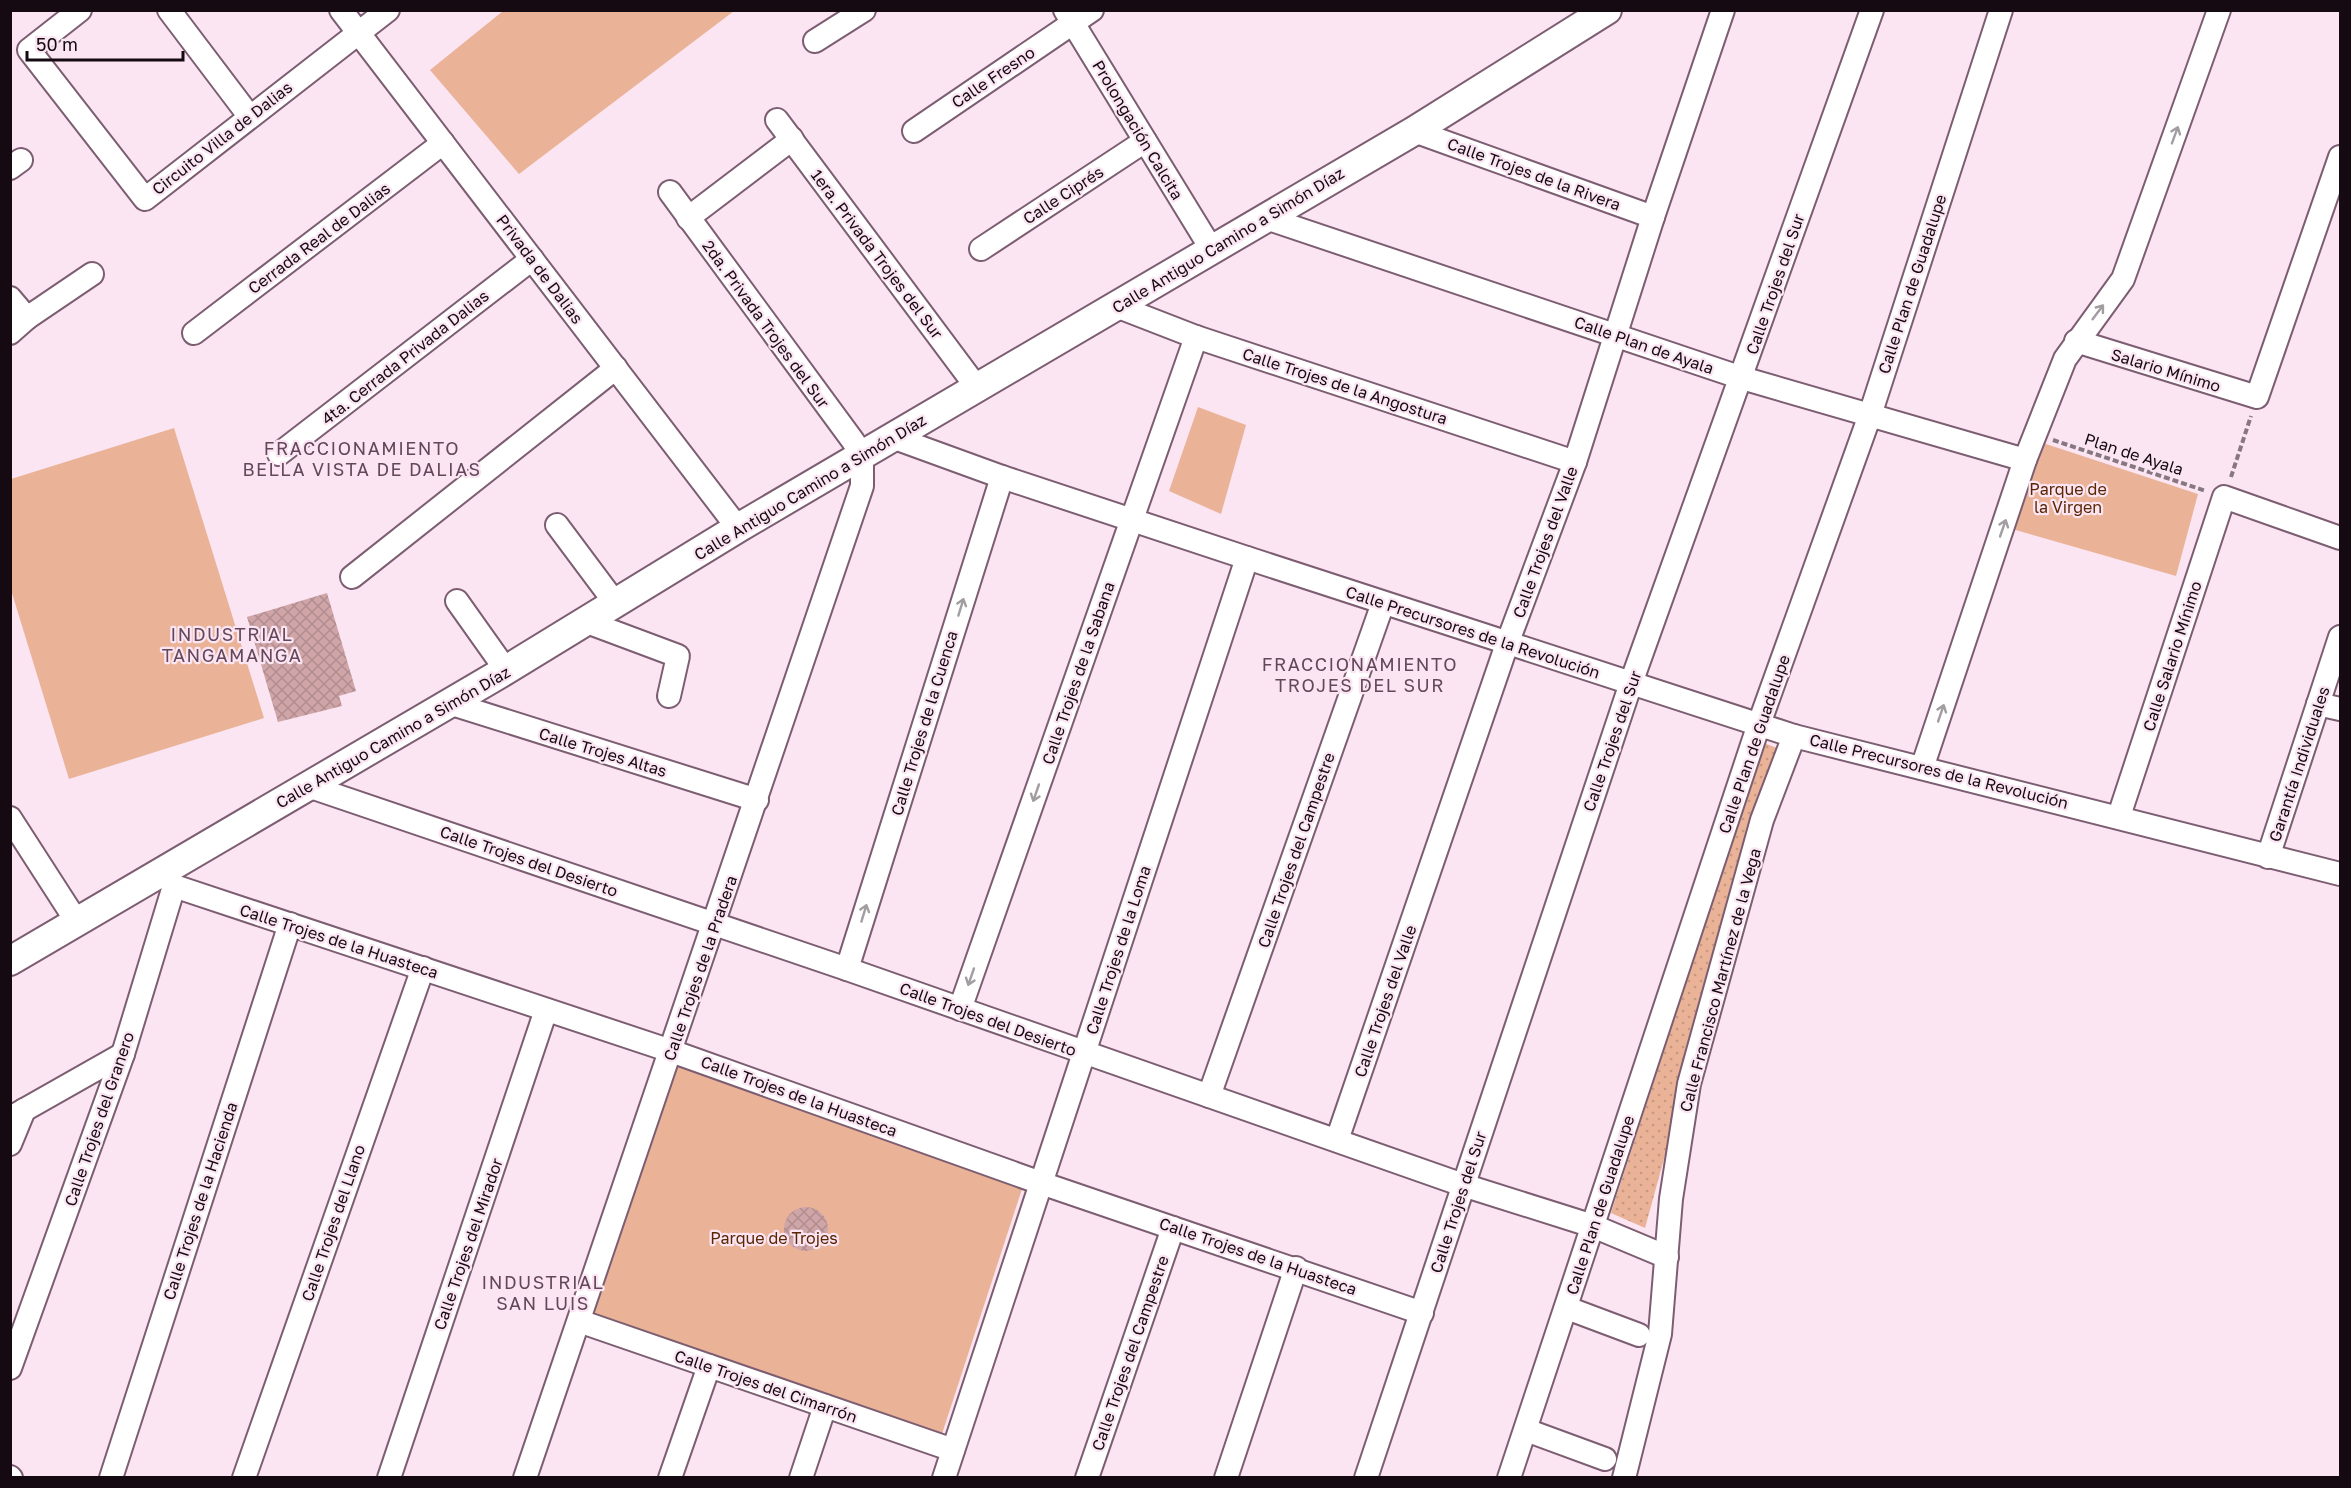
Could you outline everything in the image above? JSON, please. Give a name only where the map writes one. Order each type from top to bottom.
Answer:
[{"type":"main road","name":"Calle Antiguo Camino a Simón Díaz","points":[[10,961],[77,922],[169,879],[308,786],[587,622],[738,528],[978,389],[1414,130],[1607,10]]},
{"type":"street","name":"Circuito Villa de Dalias","points":[[80,10],[29,50],[145,199],[388,10]]},
{"type":"street","points":[[169,10],[250,117]]},
{"type":"street","name":"Privada de Dalias","points":[[341,10],[738,528]]},
{"type":"street","points":[[815,41],[864,10]]},
{"type":"street","name":"Calle Fresno","points":[[914,131],[1069,17],[1092,10]]},
{"type":"street","name":"Calle Trojes del Valle","points":[[1337,1140],[1507,644],[1575,462],[1653,216],[1723,10]]},
{"type":"street","name":"Calle Trojes del Sur","points":[[1366,1478],[1631,683],[1872,10]]},
{"type":"street","name":"Calle Plan de Guadalupe","points":[[1509,1478],[1759,724],[1870,415],[2001,10]]},
{"type":"street","points":[[1922,768],[2025,460],[2065,359],[2123,279],[2219,10]]},
{"type":"street","name":"Prolongación Calcita","points":[[1069,17],[1212,250]]},
{"type":"street","name":"1era. Privada Trojes del Sur","points":[[777,120],[978,389]]},
{"type":"street","name":"Calle Trojes de la Rivera","points":[[1414,130],[1653,216]]},
{"type":"street","points":[[688,218],[792,139]]},
{"type":"street","name":"Calle Ciprés","points":[[981,249],[1145,141]]},
{"type":"street","name":"Cerrada Real de Dalias","points":[[195,333],[443,142]]},
{"type":"street","points":[[2257,397],[2340,157]]},
{"type":"street","name":"2da. Privada Trojes del Sur","points":[[670,192],[862,455]]},
{"type":"street","name":"Calle Plan de Ayala","points":[[1266,218],[1742,378],[2025,460]]},
{"type":"street","name":"4ta. Cerrada Privada Dalias","points":[[279,454],[532,259]]},
{"type":"street","points":[[10,298],[19,326],[92,274]]},
{"type":"street","name":"Calle Trojes de la Angostura","points":[[1116,306],[1196,337],[1575,462]]},
{"type":"street","name":"Calle Trojes de la Sabana","points":[[960,1009],[1196,337]]},
{"type":"street","name":"Salario Mínimo","points":[[2076,341],[2257,397]]},
{"type":"street","points":[[352,577],[616,369]]},
{"type":"street","name":"Calle Precursores de la Revolución","points":[[892,438],[1002,477],[1507,644],[1794,735],[2340,874]]},
{"type":"street","name":"Calle Trojes de la Pradera","points":[[525,1478],[862,486],[862,455]]},
{"type":"street","name":"Calle Trojes de la Cuenca","points":[[847,969],[1002,477]]},
{"type":"street","points":[[2224,497],[2340,538]]},
{"type":"street","name":"Calle Salario Mínimo","points":[[2119,816],[2224,497]]},
{"type":"street","points":[[557,525],[616,604]]},
{"type":"street","name":"Calle Trojes de la Loma","points":[[944,1478],[1247,558]]},
{"type":"street","points":[[457,601],[506,670]]},
{"type":"street","name":"Calle Trojes del Campestre","points":[[1209,1096],[1383,603]]},
{"type":"street","points":[[587,622],[678,656],[669,696]]},
{"type":"street","name":"Garantía Individuales","points":[[2268,857],[2340,637]]},
{"type":"street","name":"Calle Trojes Altas","points":[[449,704],[757,800]]},
{"type":"street","points":[[2318,704],[2340,709]]},
{"type":"street","name":"Calle Francisco Martínez de la Vega","points":[[1624,1478],[1660,1334],[1671,1199],[1689,1084],[1762,820],[1794,735]]},
{"type":"street","name":"Calle Trojes del Desierto","points":[[308,786],[847,969],[1463,1185],[1593,1226],[1667,1257]]},
{"type":"street","points":[[10,818],[77,922]]},
{"type":"street","name":"Calle Trojes de la Huasteca","points":[[169,879],[290,924],[671,1051],[1041,1183],[1296,1268],[1422,1313]]},
{"type":"street","name":"Calle Trojes del Granero","points":[[10,1368],[123,1054],[169,879]]},
{"type":"street","name":"Calle Trojes de la Hacienda","points":[[111,1478],[290,924]]},
{"type":"street","name":"Calle Trojes del Llano","points":[[244,1478],[423,968]]},
{"type":"street","name":"Calle Trojes del Mirador","points":[[389,1478],[546,1010]]},
{"type":"street","points":[[10,1144],[17,1114],[123,1054]]},
{"type":"street","name":"Calle Trojes del Campestre","points":[[1087,1478],[1173,1228]]},
{"type":"street","points":[[1226,1478],[1296,1268]]},
{"type":"street","points":[[1567,1308],[1640,1335]]},
{"type":"street","name":"Calle Trojes del Cimarrón","points":[[579,1321],[953,1450]]},
{"type":"street","points":[[670,1478],[709,1366]]},
{"type":"street","points":[[801,1478],[825,1406]]},
{"type":"street","points":[[1526,1430],[1605,1459]]},
{"type":"path","points":[[2224,497],[2257,397]]},
{"type":"path","name":"Plan de Ayala","points":[[2036,434],[2224,497]]},
{"type":"green space","points":[[503,11],[734,11],[519,174],[430,70]]},
{"type":"green space","points":[[1198,407],[1246,425],[1221,514],[1169,491]]},
{"type":"green space","points":[[174,428],[264,718],[69,779],[11,590],[11,479]]},
{"type":"green space","name":"Parque de la Virgen","points":[[2040,442],[2198,494],[2176,576],[2012,529]]},
{"type":"green space","points":[[1764,743],[1777,748],[1645,1228],[1611,1213]]},
{"type":"green space","name":"Parque de Trojes","points":[[676,1063],[1023,1186],[941,1437],[590,1315]]},
{"type":"building","points":[[327,593],[356,691],[339,696],[342,706],[278,722],[247,617]]},
{"type":"building","points":[[806,1207],[815,1208],[822,1213],[827,1220],[827,1238],[822,1245],[815,1250],[806,1251],[797,1250],[790,1245],[785,1238],[784,1229],[785,1220],[790,1213],[797,1208]]},
{"type":"district","name":"FRACCIONAMIENTO BELLA VISTA DE DALIAS","points":[[362,459]]},
{"type":"district","name":"INDUSTRIAL TANGAMANGA","points":[[232,645]]},
{"type":"district","name":"FRACCIONAMIENTO TROJES DEL SUR","points":[[1360,675]]},
{"type":"district","name":"INDUSTRIAL SAN LUIS","points":[[543,1293]]}]
